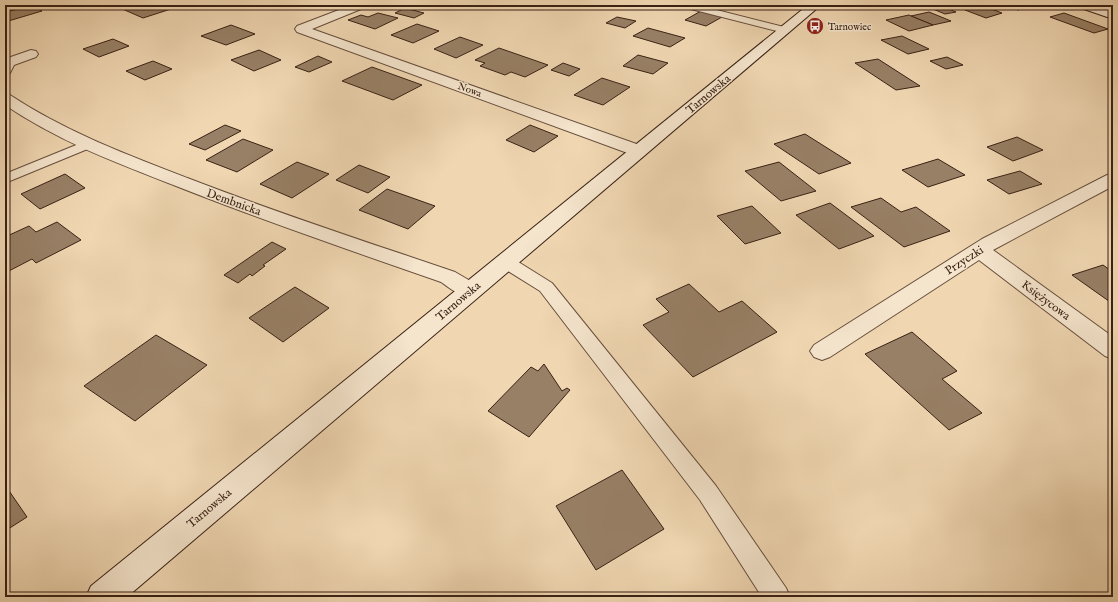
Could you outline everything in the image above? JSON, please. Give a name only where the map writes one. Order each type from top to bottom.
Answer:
[{"type":"street","name":"Nowa","points":[[362,5],[301,29],[640,151]]},
{"type":"street","name":"Tarnowska","points":[[102,597],[815,5]]},
{"type":"street","points":[[1082,5],[1113,15]]},
{"type":"street","points":[[5,70],[8,63],[32,54]]},
{"type":"street","name":"Dembnicka","points":[[5,98],[32,117],[86,145],[225,200],[448,277],[471,291]]},
{"type":"street","name":"Przyczki","points":[[822,351],[979,250],[1113,179]]},
{"type":"street","name":"Księżycowa","points":[[979,250],[1113,350]]},
{"type":"lane","points":[[686,5],[786,30]]},
{"type":"lane","points":[[5,178],[86,145]]},
{"type":"lane","points":[[506,262],[546,288],[708,493],[777,597]]},
{"type":"building","points":[[130,5],[167,5],[174,8],[143,18],[120,8]]},
{"type":"building","points":[[981,5],[1002,13],[986,18],[965,10]]},
{"type":"building","points":[[1034,5],[1018,10],[1006,6]]},
{"type":"building","points":[[32,6],[42,11],[5,22],[5,12]]},
{"type":"building","points":[[944,7],[956,12],[945,14],[933,9]]},
{"type":"building","points":[[405,8],[424,13],[414,18],[395,13]]},
{"type":"building","points":[[701,11],[722,17],[706,26],[685,20]]},
{"type":"building","points":[[929,12],[951,21],[933,25],[911,16]]},
{"type":"building","points":[[378,13],[398,18],[375,29],[348,20],[361,15],[368,17]]},
{"type":"building","points":[[1064,13],[1108,29],[1094,33],[1050,17]]},
{"type":"building","points":[[909,15],[933,25],[909,31],[886,20]]},
{"type":"building","points":[[617,17],[636,21],[625,28],[606,23]]},
{"type":"building","points":[[417,24],[439,31],[413,43],[391,35]]},
{"type":"building","points":[[231,25],[255,34],[226,45],[201,36]]},
{"type":"building","points":[[648,28],[685,38],[670,47],[633,36]]},
{"type":"building","points":[[902,36],[929,49],[908,54],[881,40]]},
{"type":"building","points":[[460,37],[483,45],[456,58],[434,49]]},
{"type":"building","points":[[113,39],[129,46],[99,57],[83,49]]},
{"type":"building","points":[[499,48],[548,65],[525,77],[511,72],[505,75],[480,66],[485,63],[475,60]]},
{"type":"building","points":[[259,50],[281,60],[254,71],[231,60]]},
{"type":"building","points":[[638,55],[668,63],[653,74],[623,66]]},
{"type":"building","points":[[318,56],[332,62],[309,72],[295,67]]},
{"type":"building","points":[[947,57],[963,65],[946,69],[930,61]]},
{"type":"building","points":[[878,59],[920,86],[896,90],[855,63]]},
{"type":"building","points":[[153,61],[172,69],[145,80],[126,71]]},
{"type":"building","points":[[563,63],[580,69],[569,76],[551,70]]},
{"type":"building","points":[[372,67],[422,85],[393,100],[342,81]]},
{"type":"building","points":[[602,78],[630,87],[603,105],[574,95]]},
{"type":"building","points":[[225,125],[241,131],[205,150],[189,144]]},
{"type":"building","points":[[530,125],[558,136],[534,152],[506,140]]},
{"type":"building","points":[[805,134],[851,163],[819,174],[774,144]]},
{"type":"building","points":[[1017,137],[1043,150],[1013,161],[987,147]]},
{"type":"building","points":[[243,139],[273,150],[237,172],[206,160]]},
{"type":"building","points":[[938,159],[965,175],[928,187],[902,170]]},
{"type":"building","points":[[297,162],[329,174],[292,198],[260,184]]},
{"type":"building","points":[[779,162],[816,191],[781,201],[745,171]]},
{"type":"building","points":[[359,165],[390,177],[368,193],[336,180]]},
{"type":"building","points":[[1020,171],[1042,184],[1009,194],[987,180]]},
{"type":"building","points":[[65,174],[85,188],[40,209],[21,194]]},
{"type":"building","points":[[387,189],[435,206],[408,229],[359,210]]},
{"type":"building","points":[[881,198],[901,212],[916,207],[950,231],[904,247],[851,207]]},
{"type":"building","points":[[830,203],[874,236],[839,249],[796,215]]},
{"type":"building","points":[[752,206],[781,233],[745,244],[717,216]]},
{"type":"building","points":[[57,222],[81,240],[36,263],[32,259],[5,273],[5,237],[29,226],[36,232]]},
{"type":"building","points":[[272,242],[286,249],[263,265],[265,266],[252,276],[250,274],[238,283],[224,275]]},
{"type":"building","points":[[1103,265],[1113,272],[1113,304],[1072,275]]},
{"type":"building","points":[[689,284],[719,312],[742,301],[777,332],[693,377],[643,325],[669,312],[656,299]]},
{"type":"building","points":[[295,287],[329,308],[283,342],[249,318]]},
{"type":"building","points":[[912,332],[957,371],[942,379],[982,413],[949,430],[865,354]]},
{"type":"building","points":[[156,335],[207,365],[135,421],[84,386]]},
{"type":"building","points":[[544,364],[562,391],[567,388],[570,390],[529,437],[488,411],[531,367],[538,371]]},
{"type":"building","points":[[622,470],[664,529],[596,570],[556,506]]},
{"type":"building","points":[[5,485],[27,517],[5,531]]},
{"type":"place","name":"Tarnowiec","points":[[815,26]]}]
